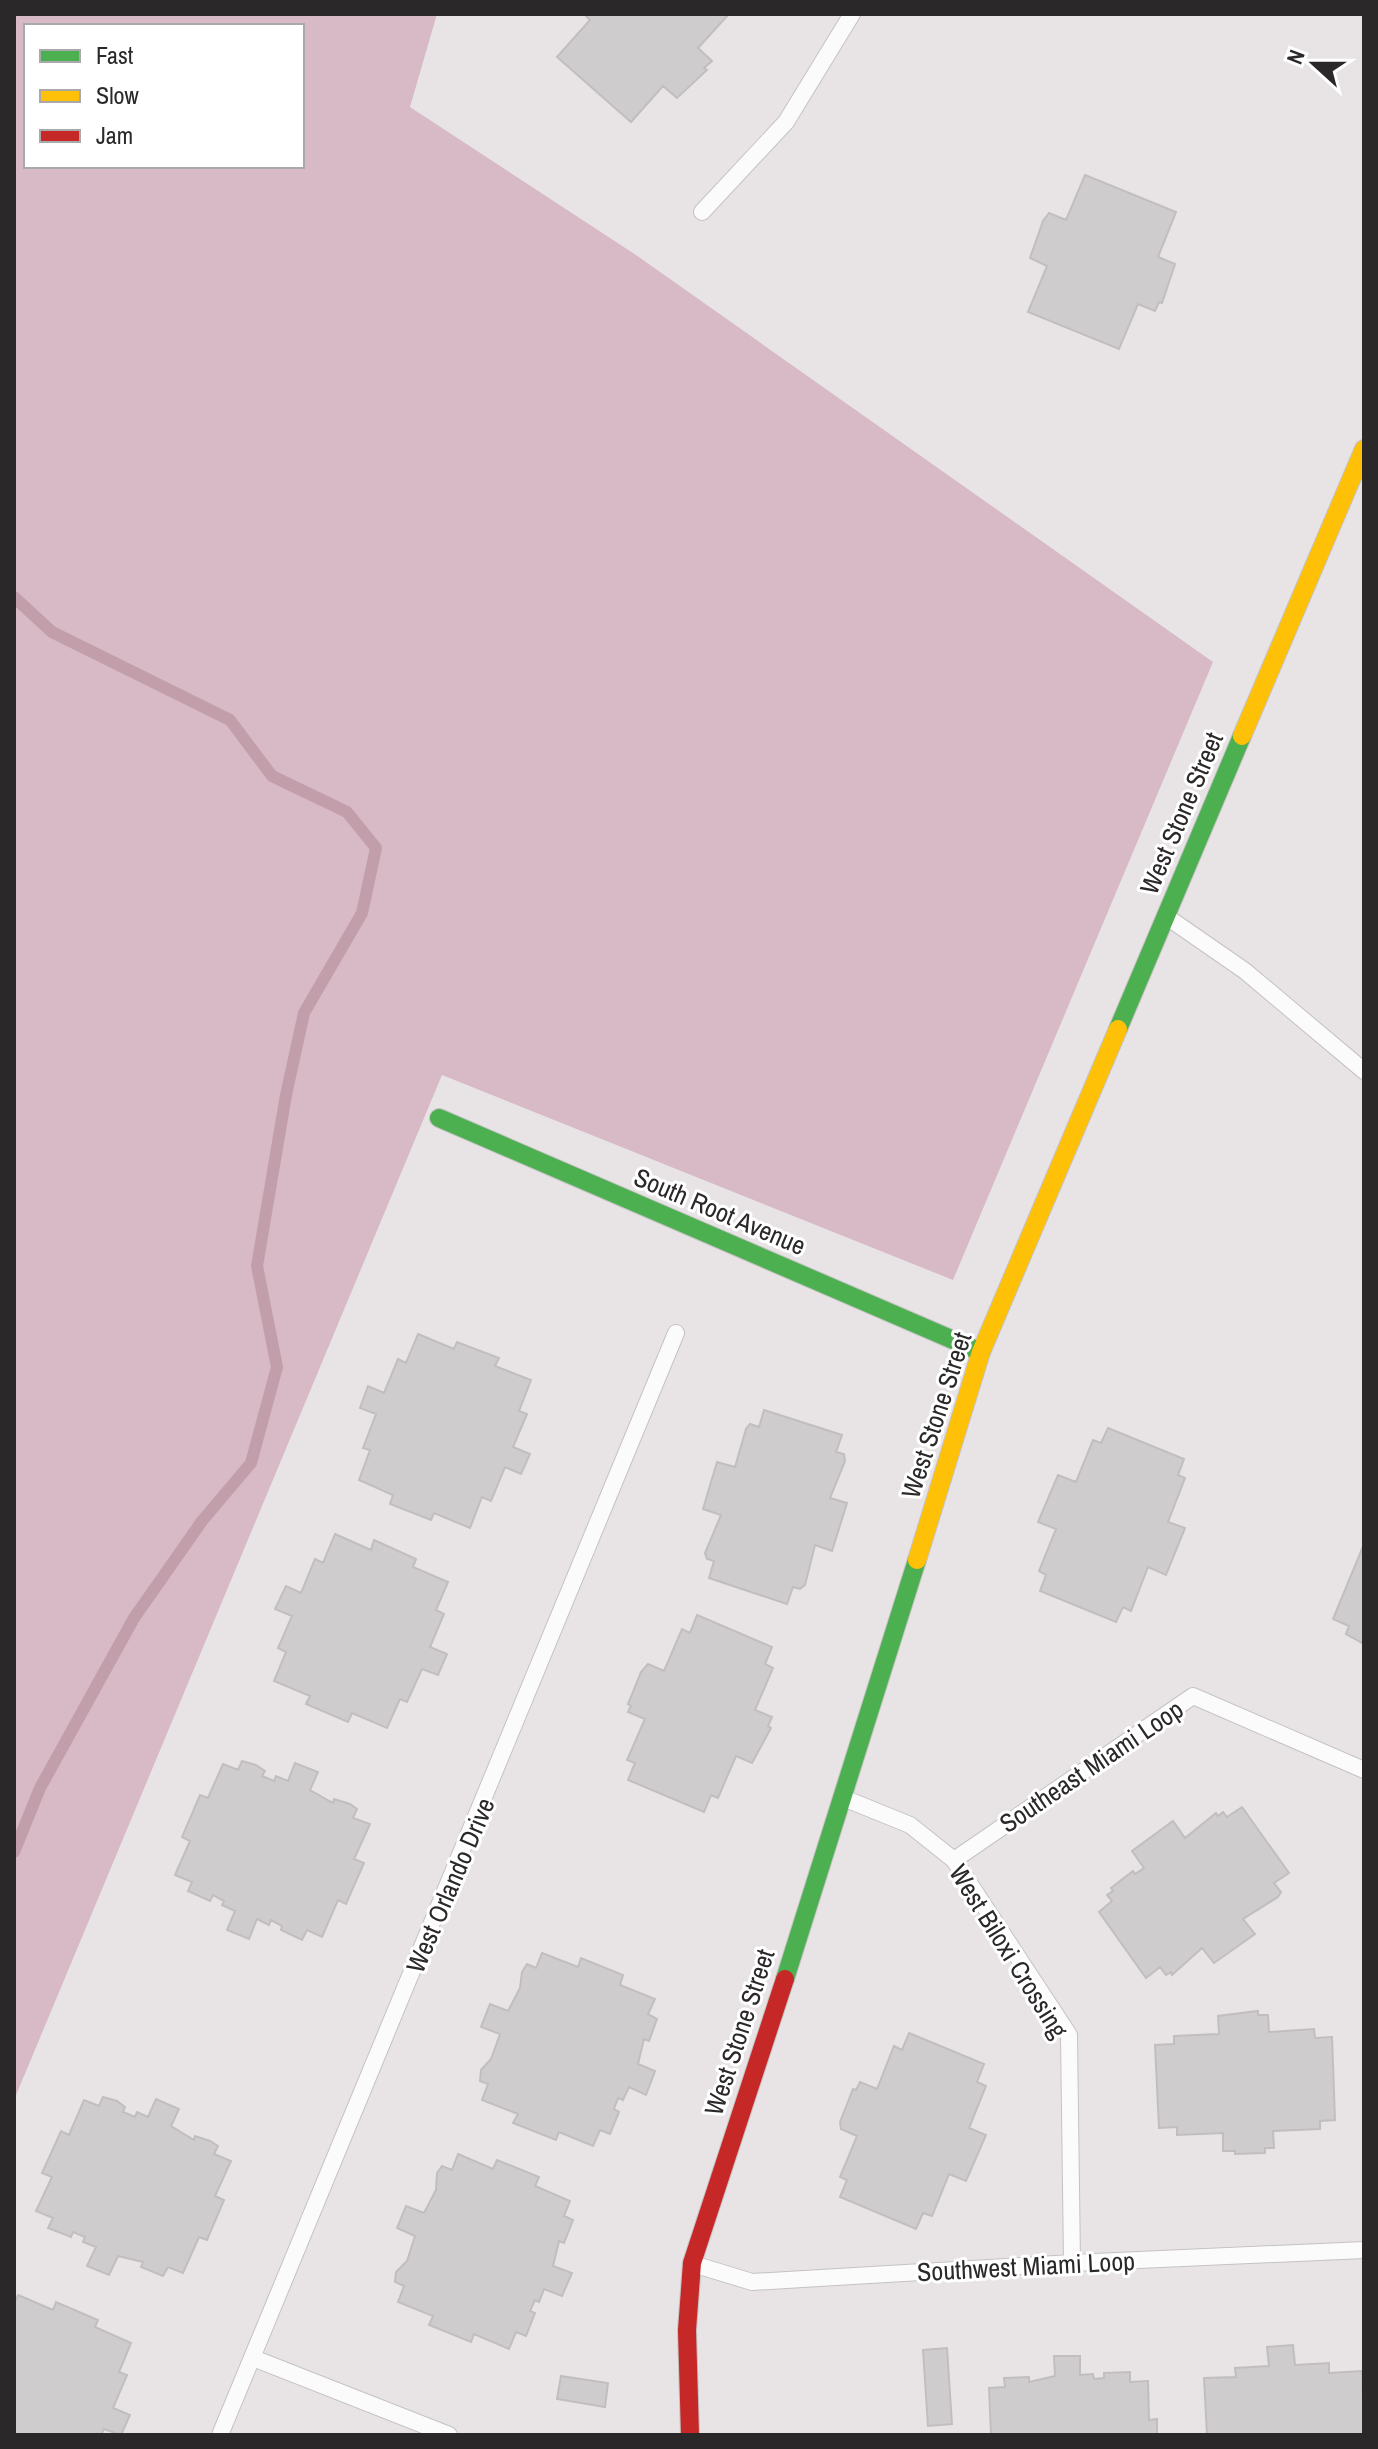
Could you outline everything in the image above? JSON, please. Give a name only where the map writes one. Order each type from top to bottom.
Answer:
[{"type":"street","name":"West Stone Street","points":[[690,2435],[687,2330],[692,2263],[844,1798],[981,1352],[1364,449]]},
{"type":"street","name":"South Root Avenue","points":[[439,1118],[981,1352]]},
{"type":"lane","points":[[702,212],[786,122],[852,14]]},
{"type":"lane","points":[[1166,916],[1245,971],[1364,1071]]},
{"type":"lane","name":"West Orlando Drive","points":[[220,2435],[676,1333]]},
{"type":"lane","name":"Southeast Miami Loop","points":[[954,1860],[1193,1696],[1364,1770]]},
{"type":"lane","name":"West Biloxi Crossing","points":[[844,1798],[910,1825],[954,1860],[1069,2035],[1072,2263]]},
{"type":"lane","name":"Southwest Miami Loop","points":[[692,2263],[752,2282],[1364,2250]]},
{"type":"lane","points":[[253,2358],[449,2435]]},
{"type":"shaded area","points":[[14,14],[437,14],[410,107],[636,255],[1213,662],[953,1280],[442,1075],[14,2100]]},
{"type":"building","points":[[584,14],[729,14],[698,48],[712,61],[704,68],[707,70],[677,98],[663,86],[631,122],[557,57],[590,20]]},
{"type":"building","points":[[1085,175],[1176,212],[1158,257],[1175,264],[1162,303],[1159,302],[1155,311],[1138,304],[1119,349],[1028,312],[1047,266],[1030,258],[1043,221],[1049,213],[1066,220]]},
{"type":"building","points":[[418,1334],[454,1349],[457,1342],[499,1358],[495,1366],[531,1380],[519,1411],[527,1414],[513,1447],[530,1454],[521,1474],[505,1467],[491,1501],[482,1497],[470,1528],[434,1513],[431,1520],[390,1504],[393,1495],[359,1480],[370,1450],[363,1448],[376,1414],[360,1408],[368,1386],[384,1393],[398,1359],[406,1363]]},
{"type":"building","points":[[764,1410],[842,1435],[836,1452],[844,1454],[845,1461],[830,1498],[847,1503],[832,1551],[815,1545],[805,1585],[800,1589],[793,1587],[787,1604],[709,1578],[714,1561],[707,1559],[705,1553],[721,1515],[703,1509],[717,1462],[735,1467],[746,1429],[750,1424],[759,1427]]},
{"type":"building","points":[[1108,1428],[1184,1459],[1178,1475],[1185,1478],[1168,1522],[1185,1528],[1166,1575],[1148,1567],[1131,1611],[1123,1607],[1116,1622],[1040,1591],[1046,1575],[1039,1571],[1056,1529],[1038,1522],[1058,1475],[1076,1482],[1093,1440],[1101,1443]]},
{"type":"building","points":[[335,1534],[371,1550],[374,1540],[416,1559],[413,1567],[448,1582],[436,1610],[444,1614],[430,1647],[447,1654],[438,1675],[422,1669],[407,1702],[400,1699],[387,1728],[352,1713],[348,1722],[306,1704],[310,1696],[274,1681],[286,1652],[278,1648],[292,1616],[275,1609],[286,1586],[301,1593],[315,1559],[323,1563]]},
{"type":"building","points":[[1364,1544],[1364,1644],[1346,1634],[1349,1626],[1333,1619]]},
{"type":"building","points":[[697,1615],[772,1647],[765,1664],[773,1668],[755,1710],[772,1717],[768,1726],[771,1728],[752,1763],[736,1756],[718,1798],[711,1795],[704,1812],[628,1780],[635,1763],[627,1760],[645,1719],[628,1712],[631,1706],[628,1704],[641,1672],[648,1664],[664,1671],[682,1629],[690,1633]]},
{"type":"building","points":[[242,1761],[256,1765],[265,1771],[262,1776],[274,1781],[276,1776],[288,1781],[295,1763],[318,1772],[310,1790],[333,1803],[334,1799],[350,1804],[357,1809],[353,1818],[370,1824],[354,1859],[364,1863],[346,1904],[338,1900],[322,1937],[307,1930],[302,1940],[281,1930],[282,1926],[271,1920],[269,1925],[257,1919],[249,1939],[227,1930],[235,1911],[222,1905],[224,1901],[213,1895],[210,1901],[188,1891],[192,1882],[175,1875],[190,1841],[182,1837],[200,1795],[208,1798],[223,1764],[238,1770]]},
{"type":"building","points":[[1242,1807],[1289,1873],[1274,1883],[1281,1892],[1243,1919],[1255,1934],[1214,1963],[1202,1948],[1172,1975],[1171,1972],[1166,1975],[1160,1967],[1146,1978],[1099,1912],[1112,1901],[1107,1895],[1113,1891],[1111,1888],[1133,1871],[1135,1874],[1144,1868],[1132,1851],[1173,1821],[1185,1838],[1216,1813],[1218,1816],[1223,1812],[1227,1817]]},
{"type":"building","points":[[542,1953],[578,1967],[581,1958],[623,1975],[620,1985],[655,1999],[648,2014],[657,2019],[649,2041],[644,2039],[638,2064],[655,2071],[646,2095],[629,2087],[623,2100],[618,2098],[614,2109],[619,2112],[610,2134],[600,2130],[593,2146],[559,2132],[556,2140],[513,2123],[518,2114],[482,2100],[488,2084],[480,2081],[481,2070],[491,2059],[500,2034],[481,2027],[490,2004],[508,2011],[520,1988],[522,1972],[527,1964],[536,1968]]},
{"type":"building","points":[[1258,2011],[1258,2015],[1268,2015],[1269,2032],[1314,2029],[1315,2038],[1332,2037],[1335,2120],[1320,2121],[1320,2129],[1273,2131],[1274,2148],[1265,2148],[1265,2153],[1235,2154],[1235,2151],[1223,2151],[1223,2133],[1177,2135],[1177,2127],[1159,2128],[1155,2045],[1174,2044],[1174,2036],[1219,2034],[1218,2016]]},
{"type":"building","points":[[909,2033],[984,2064],[977,2082],[986,2086],[969,2128],[986,2135],[966,2181],[949,2174],[932,2216],[923,2213],[916,2229],[840,2197],[847,2180],[840,2177],[857,2136],[841,2129],[840,2122],[853,2089],[856,2090],[860,2082],[877,2089],[894,2046],[902,2050]]},
{"type":"building","points":[[103,2097],[117,2101],[125,2107],[123,2112],[135,2117],[137,2112],[148,2117],[156,2099],[179,2109],[171,2126],[194,2140],[195,2136],[210,2141],[218,2146],[214,2154],[231,2161],[215,2196],[224,2200],[207,2240],[199,2237],[183,2273],[168,2267],[163,2276],[141,2267],[143,2262],[118,2256],[109,2275],[87,2266],[96,2247],[83,2242],[85,2237],[73,2232],[71,2237],[48,2228],[53,2218],[36,2211],[52,2177],[42,2173],[61,2131],[69,2135],[84,2100],[99,2106]]},
{"type":"building","points":[[458,2154],[493,2169],[497,2160],[539,2177],[535,2186],[570,2201],[564,2216],[573,2220],[564,2243],[559,2241],[553,2266],[572,2273],[562,2296],[544,2289],[539,2302],[535,2300],[530,2311],[535,2313],[526,2336],[516,2332],[509,2349],[474,2334],[471,2342],[429,2325],[433,2316],[398,2302],[404,2286],[395,2282],[396,2272],[407,2261],[415,2236],[397,2228],[406,2206],[424,2213],[436,2190],[437,2173],[442,2166],[452,2170]]},
{"type":"building","points":[[18,2295],[53,2310],[56,2302],[98,2320],[95,2327],[131,2343],[119,2372],[127,2375],[113,2408],[130,2415],[121,2435],[104,2429],[101,2435],[14,2435],[14,2305]]},
{"type":"building","points":[[1293,2345],[1295,2365],[1329,2363],[1329,2373],[1362,2371],[1364,2435],[1207,2435],[1204,2378],[1236,2377],[1235,2368],[1269,2366],[1267,2347]]},
{"type":"building","points":[[947,2348],[952,2424],[928,2426],[923,2350]]},
{"type":"building","points":[[1054,2356],[1080,2356],[1080,2375],[1093,2374],[1094,2379],[1104,2378],[1104,2373],[1130,2372],[1130,2382],[1148,2381],[1149,2420],[1157,2419],[1157,2435],[991,2435],[989,2388],[1005,2387],[1004,2378],[1029,2377],[1029,2382],[1055,2376]]},
{"type":"building","points":[[561,2376],[608,2383],[605,2407],[557,2399]]},
{"type":"waterway","points":[[14,597],[52,632],[230,720],[272,776],[347,812],[376,848],[362,913],[304,1013],[286,1095],[257,1266],[277,1367],[251,1463],[202,1521],[134,1618],[40,1788],[14,1852]]},
{"type":"traffic: fast","points":[[1118,1029],[1242,736]]},
{"type":"traffic: fast","points":[[439,1118],[981,1352]]},
{"type":"traffic: fast","points":[[785,1979],[917,1560]]},
{"type":"traffic: slow","points":[[1242,736],[1364,449]]},
{"type":"traffic: slow","points":[[917,1560],[981,1352],[1118,1029]]},
{"type":"traffic: jam","points":[[690,2435],[687,2330],[692,2263],[785,1979]]}]
